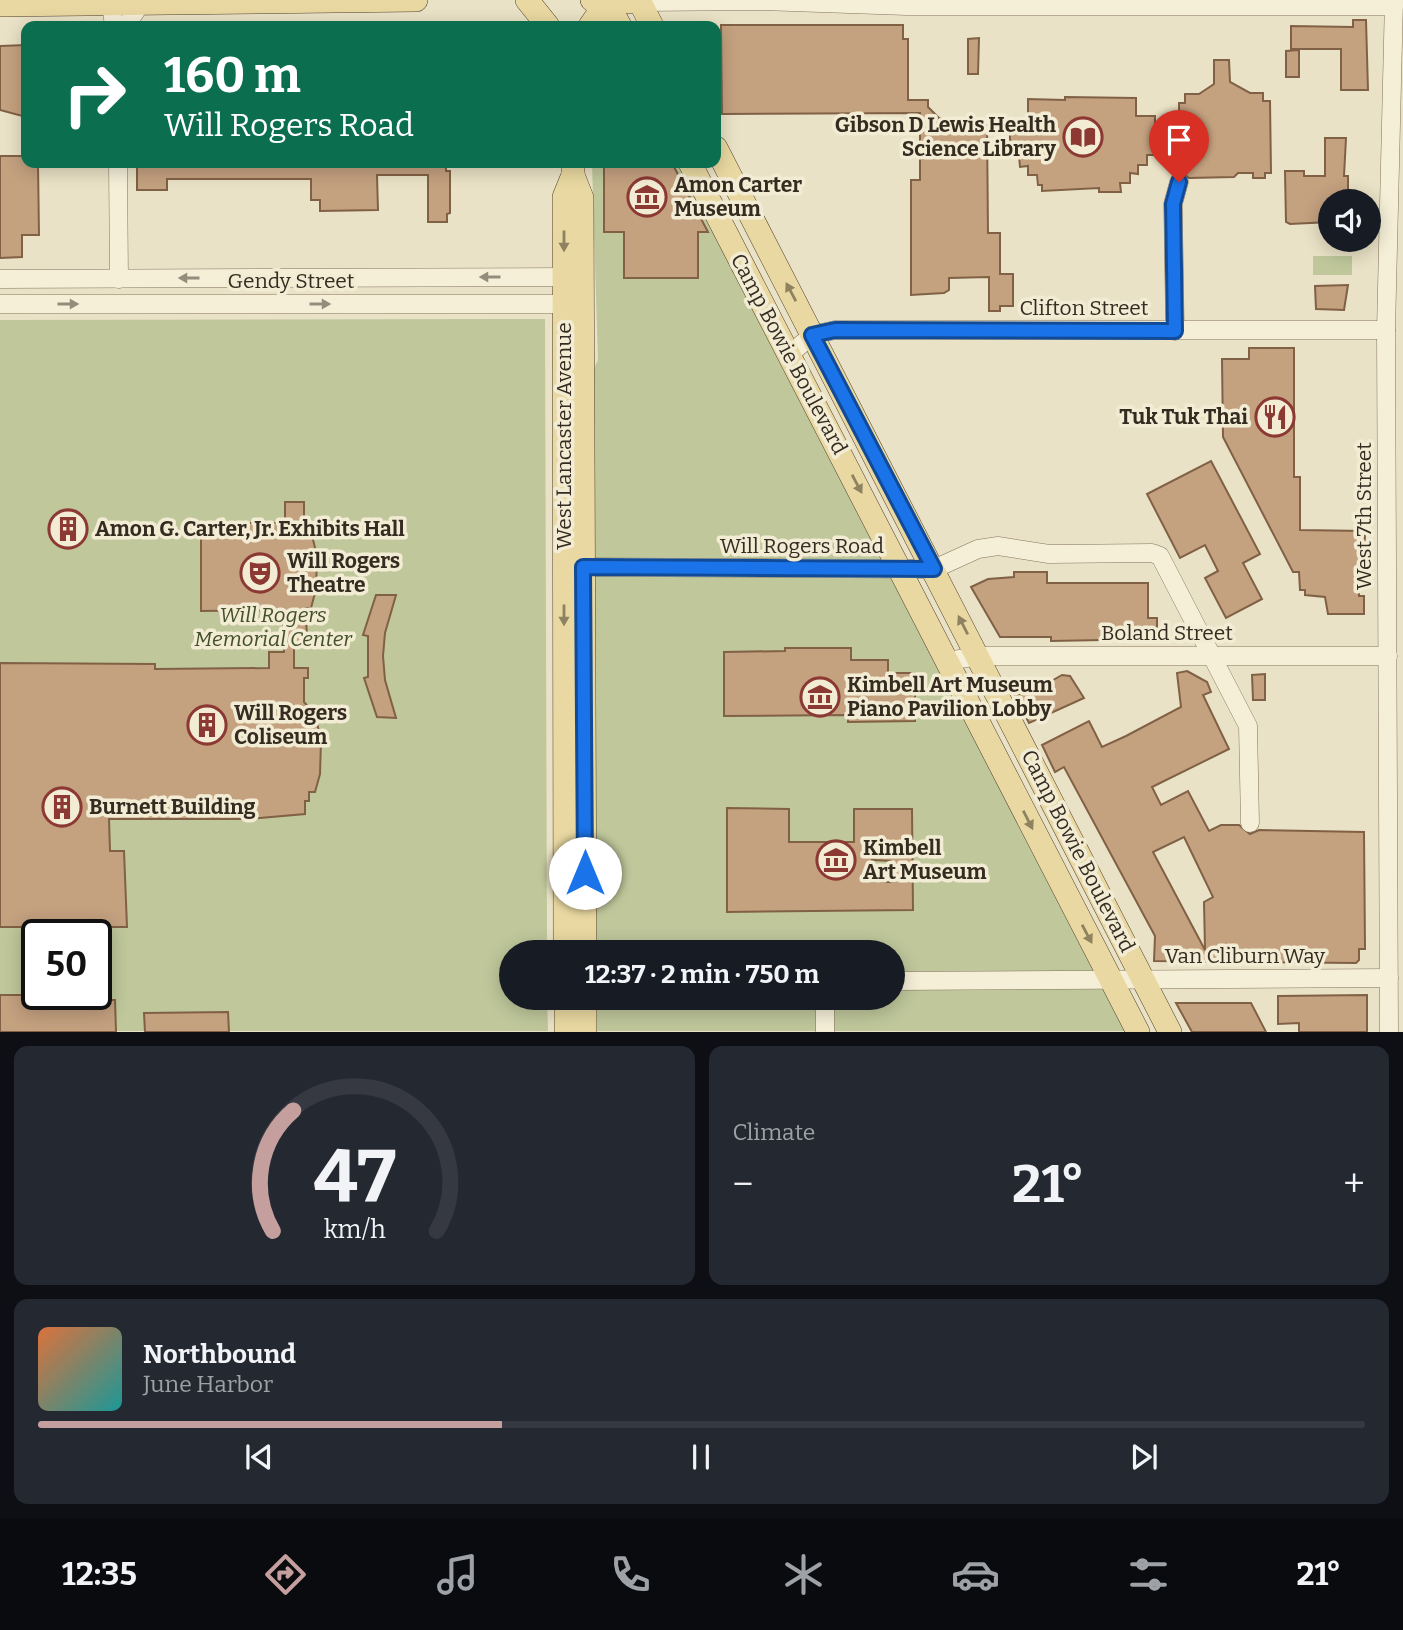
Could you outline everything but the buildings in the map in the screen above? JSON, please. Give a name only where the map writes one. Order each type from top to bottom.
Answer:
[{"type":"main road","points":[[6,3],[416,0]]},
{"type":"main road","points":[[527,0],[544,21]]},
{"type":"main road","points":[[592,0],[639,1],[649,21]]},
{"type":"main road","points":[[593,21],[606,0]]},
{"type":"main road","points":[[606,0],[617,21]]},
{"type":"main road","name":"Camp Bowie Boulevard","points":[[721,158],[1170,1031]]},
{"type":"main road","name":"Camp Bowie Boulevard","points":[[693,168],[1138,1031]]},
{"type":"main road","name":"West Lancaster Avenue","points":[[573,169],[564,197],[573,277],[574,567],[585,940]]},
{"type":"main road","name":"West Lancaster Avenue","points":[[565,940],[574,567]]},
{"type":"main road","points":[[995,754],[1022,740]]},
{"type":"main road","points":[[1012,788],[1040,775]]},
{"type":"main road","points":[[566,1010],[566,1031]]},
{"type":"main road","points":[[585,1010],[585,1031]]},
{"type":"street","points":[[639,1],[1394,3]]},
{"type":"street","points":[[111,3],[113,21]]},
{"type":"street","points":[[129,21],[141,3]]},
{"type":"street","name":"West 7th Street","points":[[1389,1031],[1389,978],[1396,907],[1388,656],[1395,585],[1386,330],[1390,228],[1397,163],[1398,104],[1394,3]]},
{"type":"street","points":[[118,168],[119,279]]},
{"type":"street","points":[[1175,331],[1173,204],[1179,182]]},
{"type":"street","points":[[1390,228],[1403,205]]},
{"type":"street","name":"Gendy Street","points":[[0,279],[573,277]]},
{"type":"street","points":[[274,278],[274,304]]},
{"type":"street","name":"Gendy Street","points":[[0,304],[573,304]]},
{"type":"street","name":"Clifton Street","points":[[812,335],[835,330],[1386,330]]},
{"type":"street","points":[[789,355],[812,335]]},
{"type":"street","name":"Will Rogers Road","points":[[574,567],[934,569],[978,549],[998,546],[1049,554],[1152,553],[1160,556],[1212,656]]},
{"type":"street","name":"Boland Street","points":[[947,661],[979,656],[1388,656]]},
{"type":"street","points":[[1212,656],[1248,726],[1250,823]]},
{"type":"street","name":"Van Cliburn Way","points":[[905,981],[1389,978]]},
{"type":"street","points":[[825,1010],[825,1031]]},
{"type":"green space","points":[[592,168],[679,168],[790,370],[1128,1031],[593,1031],[593,1010],[905,1010],[905,940],[593,940],[591,374],[598,360]]},
{"type":"green space","points":[[1313,256],[1352,256],[1352,275],[1313,275]]},
{"type":"green space","name":"Will Rogers Memorial Center","points":[[545,319],[547,940],[499,940],[499,1010],[547,1010],[548,1031],[0,1031],[0,320]]},
{"type":"place","name":"Gibson D Lewis Health Science Library","points":[[1083,137]]},
{"type":"place","name":"Amon Carter Museum","points":[[647,197]]},
{"type":"place","name":"Tuk Tuk Thai","points":[[1275,417]]},
{"type":"place","name":"Amon G. Carter, Jr. Exhibits Hall","points":[[68,529]]},
{"type":"place","name":"Will Rogers Theatre","points":[[260,573]]},
{"type":"place","name":"Kimbell Art Museum Piano Pavilion Lobby","points":[[820,697]]},
{"type":"place","name":"Will Rogers Coliseum","points":[[207,725]]},
{"type":"place","name":"Burnett Building","points":[[62,807]]},
{"type":"place","name":"Kimbell Art Museum","points":[[836,860]]},
{"type":"route","points":[[585,873],[583,567],[934,569],[812,335],[835,330],[1175,331],[1173,204],[1179,182]]}]
